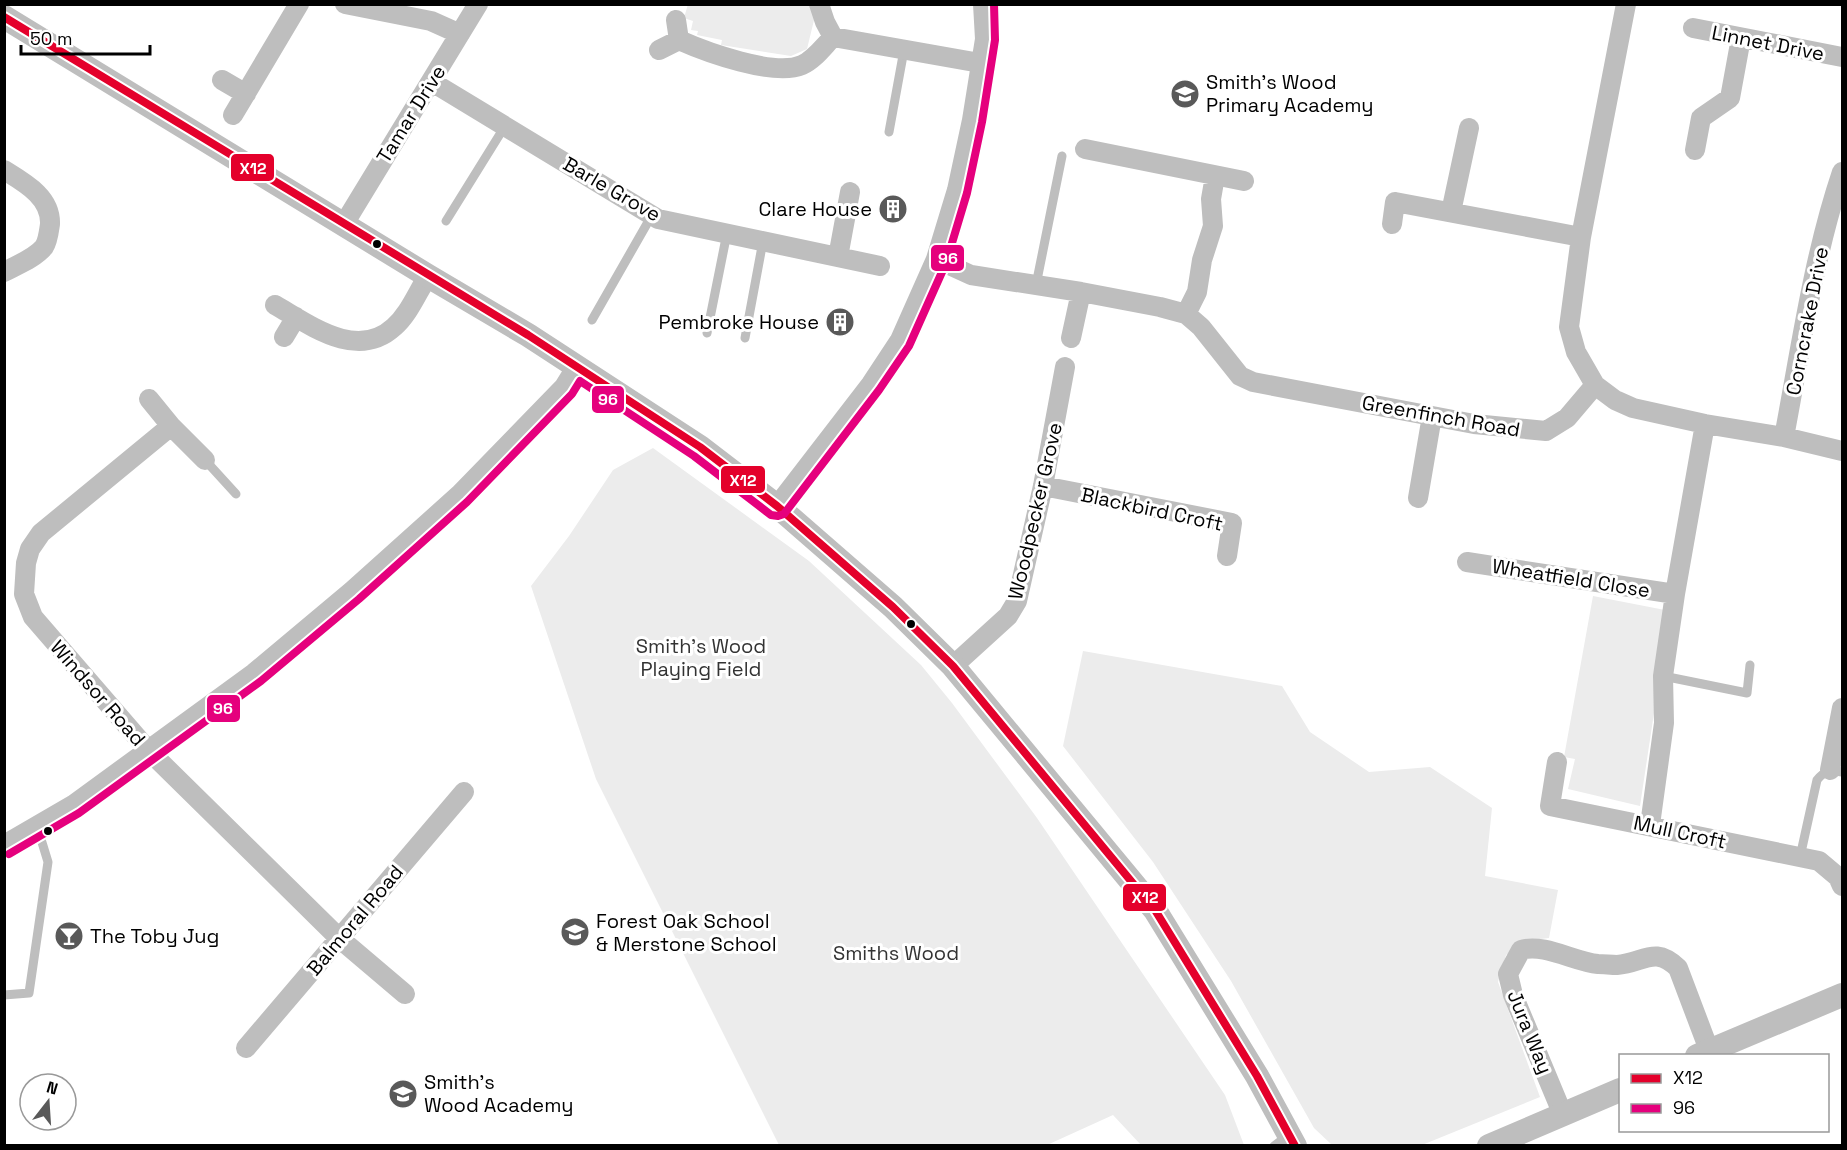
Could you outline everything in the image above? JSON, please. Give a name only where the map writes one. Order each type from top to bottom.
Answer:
[{"type":"street","points":[[233,115],[299,4]]},
{"type":"street","points":[[345,4],[430,21],[460,34]]},
{"type":"street","name":"Tamar Drive","points":[[344,224],[478,4]]},
{"type":"street","points":[[819,4],[833,37]]},
{"type":"street","points":[[777,506],[871,384],[900,340],[936,260],[957,190],[972,120],[985,39],[983,4]]},
{"type":"street","points":[[1626,4],[1581,237],[1569,327],[1576,352],[1595,385],[1615,400],[1633,408],[1705,424],[1784,437],[1842,451]]},
{"type":"street","points":[[4,17],[577,366],[700,447],[777,506],[892,607],[953,666],[1155,910],[1257,1076],[1286,1142]]},
{"type":"street","points":[[676,20],[679,40]]},
{"type":"street","name":"Linnet Drive","points":[[1693,28],[1842,57]]},
{"type":"street","points":[[659,50],[679,40],[714,55],[788,70],[804,64],[833,37]]},
{"type":"street","points":[[833,37],[980,63]]},
{"type":"street","points":[[1695,150],[1701,117],[1730,98],[1741,38]]},
{"type":"street","points":[[222,80],[246,94]]},
{"type":"street","name":"Barle Grove","points":[[432,82],[658,219],[880,266]]},
{"type":"street","points":[[1451,212],[1469,128]]},
{"type":"street","points":[[1085,149],[1244,181]]},
{"type":"street","points":[[4,170],[26,183],[38,194],[46,205],[50,217],[49,233],[44,247],[30,258],[4,272]]},
{"type":"street","name":"Corncrake Drive","points":[[1784,437],[1813,277],[1842,172]]},
{"type":"street","points":[[936,260],[971,274],[1081,292],[1186,314],[1197,292],[1202,260],[1214,226],[1211,198],[1215,176]]},
{"type":"street","points":[[838,257],[850,192]]},
{"type":"street","points":[[1392,224],[1395,202],[1581,237]]},
{"type":"street","points":[[275,305],[332,337],[351,341],[371,340],[394,327],[405,315],[428,276]]},
{"type":"street","points":[[1071,338],[1081,292]]},
{"type":"street","name":"Greenfinch Road","points":[[1186,314],[1201,327],[1240,376],[1253,382],[1474,424],[1546,432],[1567,418],[1595,385]]},
{"type":"street","points":[[284,337],[296,317]]},
{"type":"street","points":[[4,845],[73,805],[254,673],[352,591],[460,494],[564,387],[577,366]]},
{"type":"street","name":"Woodpecker Grove","points":[[953,666],[1008,616],[1017,601],[1043,486],[1065,367]]},
{"type":"street","points":[[150,399],[171,426],[205,460]]},
{"type":"street","points":[[1418,498],[1432,416]]},
{"type":"street","name":"Wheatfield Close","points":[[1650,825],[1664,723],[1663,676],[1705,424]]},
{"type":"street","name":"Windsor Road","points":[[171,426],[41,532],[30,549],[26,563],[24,594],[33,617],[148,750],[339,938],[405,994]]},
{"type":"street","name":"Blackbird Croft","points":[[1043,486],[1232,523],[1227,556]]},
{"type":"street","name":"Wheatfield Close","points":[[1467,562],[1675,594]]},
{"type":"street","points":[[1836,771],[1842,708]]},
{"type":"street","name":"Mull Croft","points":[[1557,762],[1550,806],[1818,861],[1838,877],[1842,886]]},
{"type":"street","name":"Balmoral Road","points":[[246,1048],[464,792]]},
{"type":"street","name":"Jura Way","points":[[1563,1115],[1513,995],[1508,974],[1521,951],[1536,948],[1595,963],[1618,965],[1657,956],[1668,958],[1678,968],[1703,1053]]},
{"type":"street","points":[[1703,1053],[1842,995]]},
{"type":"street","points":[[1496,1144],[1619,1090]]},
{"type":"lane","points":[[889,132],[904,50]]},
{"type":"lane","points":[[446,221],[505,126]]},
{"type":"lane","points":[[1036,285],[1062,156]]},
{"type":"lane","points":[[592,320],[652,215]]},
{"type":"lane","points":[[707,333],[727,233]]},
{"type":"lane","points":[[745,338],[764,241]]},
{"type":"lane","points":[[205,460],[236,494]]},
{"type":"lane","points":[[1663,676],[1747,693],[1750,665]]},
{"type":"lane","points":[[1800,857],[1815,787],[1823,773],[1836,771]]},
{"type":"lane","points":[[4,995],[29,993],[48,862],[37,826]]},
{"type":"green space","points":[[688,4],[811,5],[815,16],[807,49],[791,56],[721,45],[722,40],[697,35],[698,31],[691,30],[693,21],[684,18]]},
{"type":"green space","name":"Smiths Wood","points":[[653,448],[809,561],[921,665],[1037,818],[1225,1095],[1244,1145],[1141,1145],[1113,1115],[1047,1145],[779,1145],[596,779],[531,586],[569,536],[613,470]]},
{"type":"green space","points":[[1593,596],[1665,610],[1657,693],[1640,806],[1568,789],[1575,759],[1564,757]]},
{"type":"green space","points":[[1083,651],[1282,686],[1310,732],[1369,772],[1430,767],[1492,808],[1485,876],[1558,890],[1549,938],[1525,941],[1506,955],[1498,982],[1540,1097],[1422,1145],[1332,1145],[1314,1128],[1231,981],[1153,862],[1063,746]]},
{"type":"transit line","name":"96","points":[[9,854],[79,813],[261,681],[359,599],[467,502],[572,394],[580,381],[694,456],[771,515],[784,514],[879,390],[909,346],[946,263],[967,193],[982,122],[995,40],[994,4]]},
{"type":"transit line","name":"X12","points":[[4,17],[528,335],[700,447],[777,506],[893,607],[953,666],[1155,910],[1257,1076],[1295,1146]]},
{"type":"place","name":"Smith's Wood Primary Academy","points":[[1185,94]]},
{"type":"place","name":"Clare House","points":[[893,209]]},
{"type":"place","name":"Pembroke House","points":[[840,322]]},
{"type":"place","name":"Forest Oak School & Merstone School","points":[[575,932]]},
{"type":"place","name":"The Toby Jug","points":[[69,936]]},
{"type":"place","name":"Smith's Wood Academy","points":[[403,1094]]},
{"type":"park label","name":"Smith's Wood Playing Field","points":[[701,658]]}]
